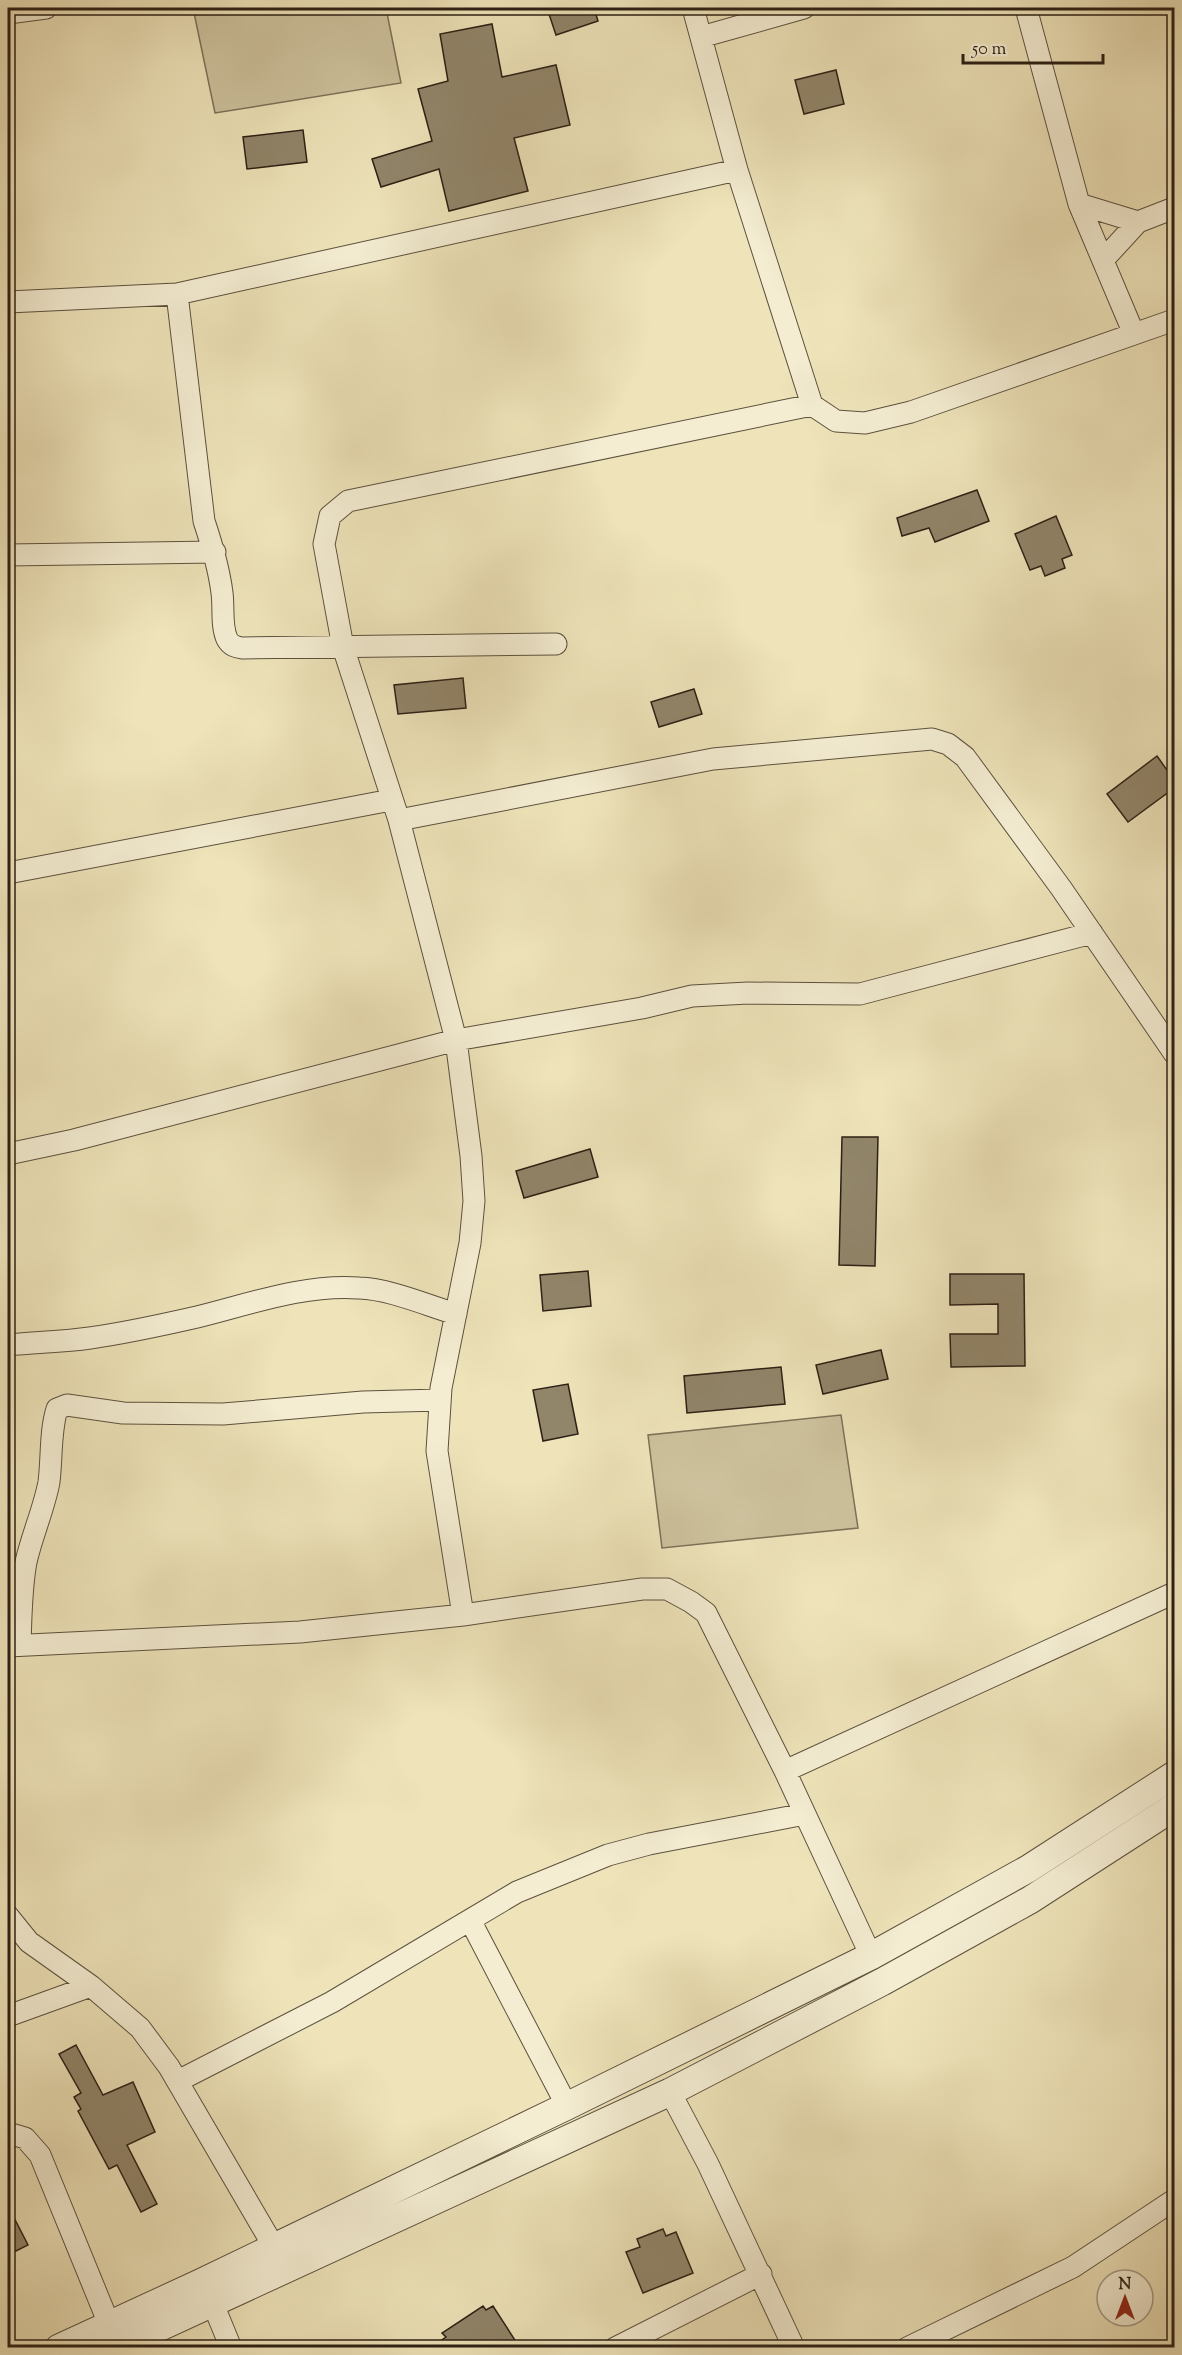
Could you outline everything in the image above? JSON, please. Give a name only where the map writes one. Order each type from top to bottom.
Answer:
[{"type":"street","points":[[8,13],[46,8]]},
{"type":"street","points":[[693,8],[736,170],[812,405],[836,421],[865,423],[911,412],[1174,320]]},
{"type":"street","points":[[701,37],[804,8]]},
{"type":"street","points":[[1026,8],[1079,204],[1134,334]]},
{"type":"street","points":[[8,302],[177,294],[736,170]]},
{"type":"street","points":[[1079,204],[1138,222]]},
{"type":"street","points":[[1103,260],[1138,222],[1174,208]]},
{"type":"street","points":[[177,294],[204,521],[215,552],[222,594],[224,630],[234,647],[556,644]]},
{"type":"street","points":[[463,1615],[437,1451],[440,1400],[470,1243],[474,1201],[471,1156],[456,1041],[399,820],[343,647],[324,544],[330,516],[348,501],[812,405]]},
{"type":"street","points":[[8,555],[215,552]]},
{"type":"street","points":[[399,820],[713,759],[932,739],[948,744],[965,757],[1092,933],[1174,1053]]},
{"type":"street","points":[[8,873],[391,800]]},
{"type":"street","points":[[8,1154],[74,1140],[456,1041],[642,1008],[692,996],[748,993],[860,994],[1092,933]]},
{"type":"street","points":[[8,1345],[90,1338],[197,1317],[269,1298],[343,1287],[380,1291],[456,1314]]},
{"type":"street","points":[[440,1400],[363,1402],[223,1414],[123,1413],[67,1405],[57,1409],[48,1484],[27,1560],[14,1645],[300,1632],[463,1615],[642,1589],[667,1589],[706,1613],[785,1771],[871,1956]]},
{"type":"street","points":[[785,1771],[1174,1593]]},
{"type":"street","points":[[112,2336],[200,2283],[871,1956],[1021,1873],[1174,1775]]},
{"type":"street","points":[[58,2348],[112,2336],[213,2304],[670,2092],[882,1982],[1030,1900],[1174,1807]]},
{"type":"street","points":[[178,2081],[332,2002],[517,1892],[608,1855],[649,1844],[805,1814]]},
{"type":"street","points":[[8,1916],[29,1942],[91,1986],[140,2028],[178,2081],[274,2247]]},
{"type":"street","points":[[470,1920],[567,2106]]},
{"type":"street","points":[[8,2016],[91,1986]]},
{"type":"street","points":[[670,2092],[708,2164],[794,2348]]},
{"type":"street","points":[[8,2133],[25,2138],[40,2155],[112,2336]]},
{"type":"street","points":[[907,2348],[1073,2267],[1174,2200]]},
{"type":"street","points":[[615,2348],[761,2274]]},
{"type":"street","points":[[213,2304],[231,2348]]},
{"type":"shaded area","points":[[193,8],[386,8],[401,83],[215,113]]},
{"type":"shaded area","points":[[841,1415],[858,1528],[662,1548],[648,1435]]},
{"type":"building","points":[[547,8],[594,8],[598,21],[556,35]]},
{"type":"building","points":[[492,24],[502,77],[556,65],[570,125],[514,138],[528,191],[449,211],[439,169],[381,187],[372,159],[432,141],[418,89],[448,81],[440,34]]},
{"type":"building","points":[[836,70],[844,104],[804,114],[795,80]]},
{"type":"building","points":[[303,130],[307,162],[247,169],[243,137]]},
{"type":"building","points":[[977,490],[989,521],[935,542],[929,528],[902,536],[897,518]]},
{"type":"building","points":[[1056,516],[1072,555],[1062,559],[1065,568],[1045,576],[1041,566],[1030,570],[1015,534]]},
{"type":"building","points":[[463,678],[466,708],[398,714],[394,685]]},
{"type":"building","points":[[694,689],[702,714],[659,727],[651,702]]},
{"type":"building","points":[[1157,756],[1174,780],[1174,788],[1128,822],[1107,794]]},
{"type":"building","points":[[842,1137],[878,1137],[875,1266],[839,1265]]},
{"type":"building","points":[[590,1149],[598,1177],[524,1198],[516,1171]]},
{"type":"building","points":[[588,1271],[591,1306],[543,1311],[540,1275]]},
{"type":"building","points":[[950,1274],[1024,1274],[1025,1366],[951,1367],[950,1334],[998,1334],[998,1304],[950,1305]]},
{"type":"building","points":[[881,1350],[888,1379],[823,1394],[816,1365]]},
{"type":"building","points":[[781,1367],[785,1404],[687,1413],[684,1376]]},
{"type":"building","points":[[568,1384],[578,1434],[543,1441],[533,1390]]},
{"type":"building","points":[[76,2045],[103,2095],[133,2082],[155,2132],[127,2145],[157,2204],[141,2212],[117,2165],[109,2169],[78,2111],[81,2109],[74,2097],[81,2093],[59,2054]]},
{"type":"building","points":[[8,2206],[28,2245],[8,2255]]},
{"type":"building","points":[[663,2229],[666,2236],[676,2232],[693,2273],[643,2293],[626,2252],[640,2247],[637,2239]]},
{"type":"building","points":[[483,2306],[486,2310],[493,2306],[520,2348],[430,2348],[446,2337],[442,2333]]}]
